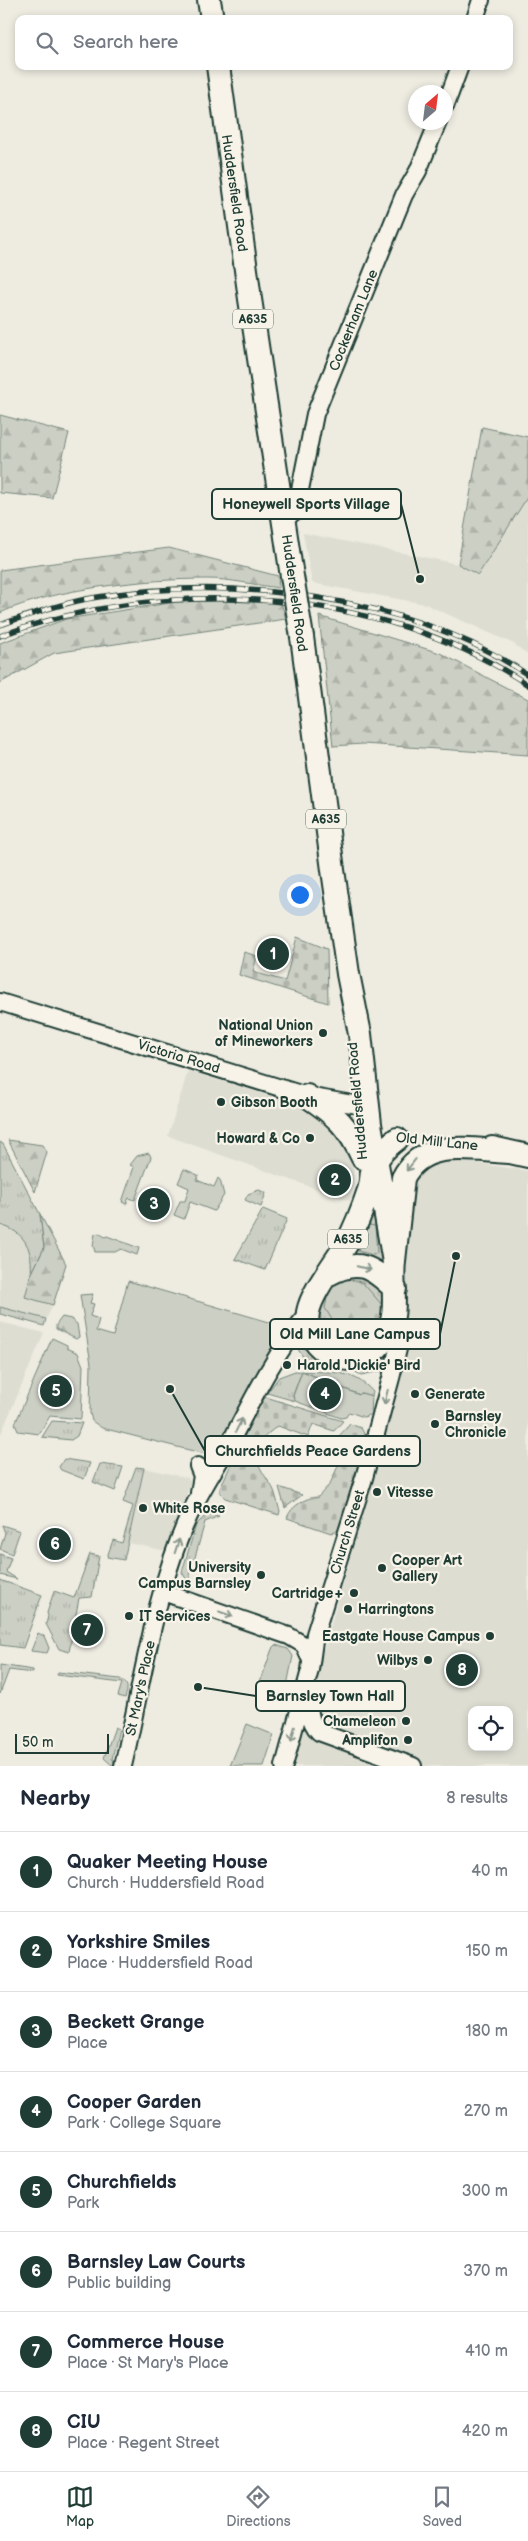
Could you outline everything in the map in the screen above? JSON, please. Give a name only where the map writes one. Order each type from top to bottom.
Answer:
[{"type":"highway","points":[[209,0],[211,15]]},
{"type":"highway","name":"Huddersfield Road","points":[[219,70],[250,298],[302,637],[353,1001],[360,1034],[364,1114]]},
{"type":"highway","points":[[307,1096],[337,1117],[369,1160],[397,1139]]},
{"type":"highway","name":"Old Mill Lane","points":[[364,1114],[381,1132],[397,1139],[476,1144],[518,1154]]},
{"type":"highway","name":"A635","points":[[364,1114],[369,1160],[394,1262]]},
{"type":"highway","name":"Old Mill Lane","points":[[400,1206],[403,1178],[408,1167],[417,1158],[440,1150],[518,1154]]},
{"type":"highway","name":"Huddersfield Road","points":[[328,1275],[347,1243],[364,1201],[369,1160]]},
{"type":"highway","name":"Church Street","points":[[395,1314],[394,1262],[400,1206]]},
{"type":"highway","name":"A635","points":[[394,1289],[379,1274],[360,1265],[342,1267],[328,1275],[308,1313],[311,1332],[316,1342],[333,1356],[349,1360],[358,1359],[376,1349],[385,1338],[395,1314]]},
{"type":"street","points":[[476,15],[481,0]]},
{"type":"street","points":[[453,85],[459,70]]},
{"type":"street","name":"Cockerham Lane","points":[[284,520],[296,510],[315,414],[404,195],[418,171],[435,130]]},
{"type":"street","name":"Victoria Road","points":[[0,1002],[364,1114]]},
{"type":"street","points":[[198,1498],[222,1459],[275,1356],[308,1313]]},
{"type":"street","name":"Church Street","points":[[284,1766],[310,1664],[314,1634],[361,1487],[391,1378],[398,1349],[395,1314]]},
{"type":"street","points":[[198,1466],[202,1476],[198,1498]]},
{"type":"street","name":"St Mary's Place","points":[[123,1766],[141,1676],[163,1592],[179,1540],[198,1498]]},
{"type":"street","points":[[163,1592],[289,1636],[304,1645],[310,1664],[309,1709],[311,1722],[319,1732],[413,1766]]},
{"type":"shaded area","points":[[528,496],[528,655],[514,644],[425,604],[312,583],[303,533],[458,564],[478,575]]},
{"type":"shaded area","points":[[188,1071],[303,1106],[326,1120],[338,1132],[353,1159],[354,1185],[350,1201],[168,1136]]},
{"type":"shaded area","points":[[0,1142],[3,1144],[40,1214],[44,1248],[26,1297],[53,1305],[46,1319],[0,1307]]},
{"type":"shaded area","points":[[462,1161],[528,1171],[528,1766],[291,1766],[360,1521],[404,1333],[410,1185],[417,1173],[432,1162]]},
{"type":"shaded area","points":[[0,1322],[44,1333],[0,1436]]},
{"type":"shaded area","points":[[144,1468],[188,1478],[191,1482],[167,1551],[128,1543]]},
{"type":"green space","points":[[0,415],[69,433],[52,498],[0,493]]},
{"type":"green space","points":[[482,427],[528,437],[528,496],[478,575],[458,564]]},
{"type":"green space","points":[[169,548],[278,576],[279,588],[216,579],[183,579],[129,583],[47,597],[0,613],[0,570]]},
{"type":"green space","points":[[280,599],[286,619],[54,653],[0,683],[0,643],[66,619],[176,602]]},
{"type":"green space","points":[[319,616],[440,653],[528,699],[528,755],[363,744],[333,746]]},
{"type":"green space","points":[[297,937],[327,949],[328,1003],[239,975],[244,952],[257,956],[253,972],[285,981]]},
{"type":"green space","points":[[8,1140],[42,1145],[47,1152],[35,1192]]},
{"type":"green space","points":[[0,1142],[3,1144],[40,1214],[44,1248],[31,1275],[31,1258],[26,1243],[16,1232],[0,1225]]},
{"type":"green space","points":[[149,1153],[151,1157],[135,1200],[129,1198],[126,1204],[122,1202],[134,1167],[130,1165],[137,1156]]},
{"type":"green space","points":[[184,1169],[198,1175],[197,1180],[214,1187],[218,1178],[220,1180],[224,1195],[214,1211],[190,1202],[184,1219],[174,1215],[180,1201],[185,1201],[189,1188],[178,1183]]},
{"type":"green space","points":[[259,1190],[266,1193],[261,1207],[245,1200],[248,1194]]},
{"type":"green space","points":[[378,1205],[386,1269],[350,1255],[370,1206]]},
{"type":"green space","points":[[263,1209],[287,1219],[265,1270],[235,1259]]},
{"type":"green space","points":[[40,1214],[66,1264],[53,1305],[25,1297],[31,1275],[44,1248]]},
{"type":"green space","points":[[369,1225],[375,1226],[377,1253],[373,1255],[358,1251]]},
{"type":"green space","points":[[99,1233],[105,1237],[107,1236],[139,1248],[137,1255],[121,1249],[115,1252],[95,1252],[93,1245],[95,1234]]},
{"type":"green space","points":[[372,1274],[385,1295],[379,1335],[355,1350],[330,1344],[318,1319],[320,1305],[327,1289],[333,1280]]},
{"type":"green space","points":[[338,1278],[362,1282],[383,1306],[381,1322],[365,1333],[334,1323],[325,1308],[329,1288]]},
{"type":"green space","points":[[128,1281],[283,1326],[216,1455],[209,1455],[102,1428],[92,1421],[90,1413],[91,1364],[80,1295],[93,1294],[90,1303],[94,1304],[90,1316],[99,1319],[96,1331],[113,1336]]},
{"type":"green space","points":[[0,1307],[46,1319],[44,1326],[0,1314]]},
{"type":"green space","points":[[62,1317],[71,1319],[77,1324],[79,1337],[76,1339],[56,1329],[56,1325]]},
{"type":"green space","points":[[303,1337],[306,1348],[321,1362],[325,1359],[337,1365],[308,1364],[295,1345]]},
{"type":"green space","points":[[52,1338],[78,1353],[83,1366],[81,1419],[50,1416],[39,1434],[18,1431],[15,1424]]},
{"type":"green space","points":[[389,1352],[386,1370],[361,1375],[352,1370],[351,1366]]},
{"type":"green space","points":[[295,1371],[302,1371],[293,1395],[295,1401],[267,1393],[279,1377]]},
{"type":"green space","points":[[302,1371],[359,1395],[361,1393],[372,1396],[371,1414],[364,1417],[349,1412],[346,1417],[341,1418],[295,1401],[293,1396]]},
{"type":"green space","points":[[303,1371],[337,1373],[356,1378],[373,1392],[372,1396],[361,1393],[360,1395]]},
{"type":"green space","points":[[266,1397],[343,1421],[334,1431],[313,1424],[308,1437],[278,1426],[262,1440],[256,1453],[257,1460],[273,1488],[280,1511],[279,1515],[225,1498],[220,1493],[220,1488],[260,1403]]},
{"type":"green space","points":[[52,1421],[82,1423],[77,1436],[71,1440],[42,1437]]},
{"type":"green space","points":[[350,1424],[361,1428],[366,1437],[339,1529],[331,1533],[287,1518],[295,1506],[318,1497],[330,1484],[338,1466],[336,1451],[339,1436]]},
{"type":"green space","points":[[64,1459],[90,1463],[84,1479],[61,1470],[59,1467]]},
{"type":"green space","points":[[100,1464],[123,1467],[115,1491],[93,1482]]},
{"type":"green space","points":[[136,1467],[144,1468],[124,1560],[107,1557],[113,1540],[122,1543],[133,1506],[123,1502]]},
{"type":"green space","points":[[279,1487],[302,1495],[285,1508]]},
{"type":"green space","points":[[207,1514],[219,1516],[205,1522],[190,1575],[192,1589],[182,1572],[196,1525]]},
{"type":"green space","points":[[2,1525],[20,1531],[12,1554],[0,1549],[5,1533]]},
{"type":"green space","points":[[0,1554],[11,1558],[6,1572],[17,1579],[0,1575]]},
{"type":"green space","points":[[90,1554],[99,1556],[92,1597],[79,1598],[69,1652],[59,1649],[46,1624],[47,1613],[54,1591],[74,1598]]},
{"type":"green space","points":[[0,1580],[42,1595],[23,1648],[0,1645]]},
{"type":"green space","points":[[38,1633],[44,1636],[49,1648],[47,1653],[31,1651]]},
{"type":"green space","points":[[276,1645],[288,1649],[293,1656],[284,1700],[257,1691],[272,1649]]},
{"type":"green space","points":[[0,1665],[33,1670],[33,1673],[9,1670],[0,1694]]},
{"type":"green space","points":[[58,1672],[120,1679],[127,1687],[125,1698],[118,1696],[122,1683],[57,1675]]},
{"type":"green space","points":[[247,1724],[274,1735],[264,1766],[230,1766]]},
{"type":"green space","points":[[115,1727],[119,1729],[112,1759],[114,1760],[113,1766],[104,1758]]},
{"type":"railway","points":[[0,625],[61,605],[98,597],[151,591],[207,589],[264,591],[321,598],[376,610],[430,626],[481,648],[528,675]]},
{"type":"railway","points":[[0,636],[63,617],[131,604],[200,599],[270,601],[339,610],[406,627],[470,652],[528,685]]},
{"type":"place","name":"Honeywell Sports Village","points":[[420,579]]},
{"type":"place","name":"Quaker Meeting House","points":[[273,954]]},
{"type":"place","name":"National Union of Mineworkers","points":[[323,1033]]},
{"type":"place","name":"Gibson Booth","points":[[221,1102]]},
{"type":"place","name":"Howard & Co","points":[[310,1138]]},
{"type":"place","name":"Yorkshire Smiles","points":[[335,1180]]},
{"type":"place","name":"Beckett Grange","points":[[154,1204]]},
{"type":"place","name":"Old Mill Lane Campus","points":[[456,1256]]},
{"type":"place","name":"Harold 'Dickie' Bird","points":[[287,1365]]},
{"type":"place","name":"Churchfields Peace Gardens","points":[[170,1389]]},
{"type":"place","name":"Churchfields","points":[[56,1391]]},
{"type":"place","name":"Cooper Garden","points":[[325,1394]]},
{"type":"place","name":"Generate","points":[[415,1394]]},
{"type":"place","name":"Barnsley Chronicle","points":[[435,1424]]},
{"type":"place","name":"Vitesse","points":[[377,1492]]},
{"type":"place","name":"White Rose","points":[[143,1508]]},
{"type":"place","name":"Barnsley Law Courts","points":[[55,1544]]},
{"type":"place","name":"Cooper Art Gallery","points":[[382,1568]]},
{"type":"place","name":"University Campus Barnsley","points":[[261,1575]]},
{"type":"place","name":"Cartridge+","points":[[354,1593]]},
{"type":"place","name":"Harringtons","points":[[348,1609]]},
{"type":"place","name":"IT Services","points":[[129,1616]]},
{"type":"place","name":"Commerce House","points":[[87,1630]]},
{"type":"place","name":"Eastgate House Campus","points":[[490,1636]]},
{"type":"place","name":"Wilbys","points":[[428,1660]]},
{"type":"place","name":"CIU","points":[[462,1670]]},
{"type":"place","name":"Barnsley Town Hall","points":[[198,1687]]},
{"type":"place","name":"Chameleon","points":[[406,1721]]},
{"type":"place","name":"Amplifon","points":[[408,1740]]}]
